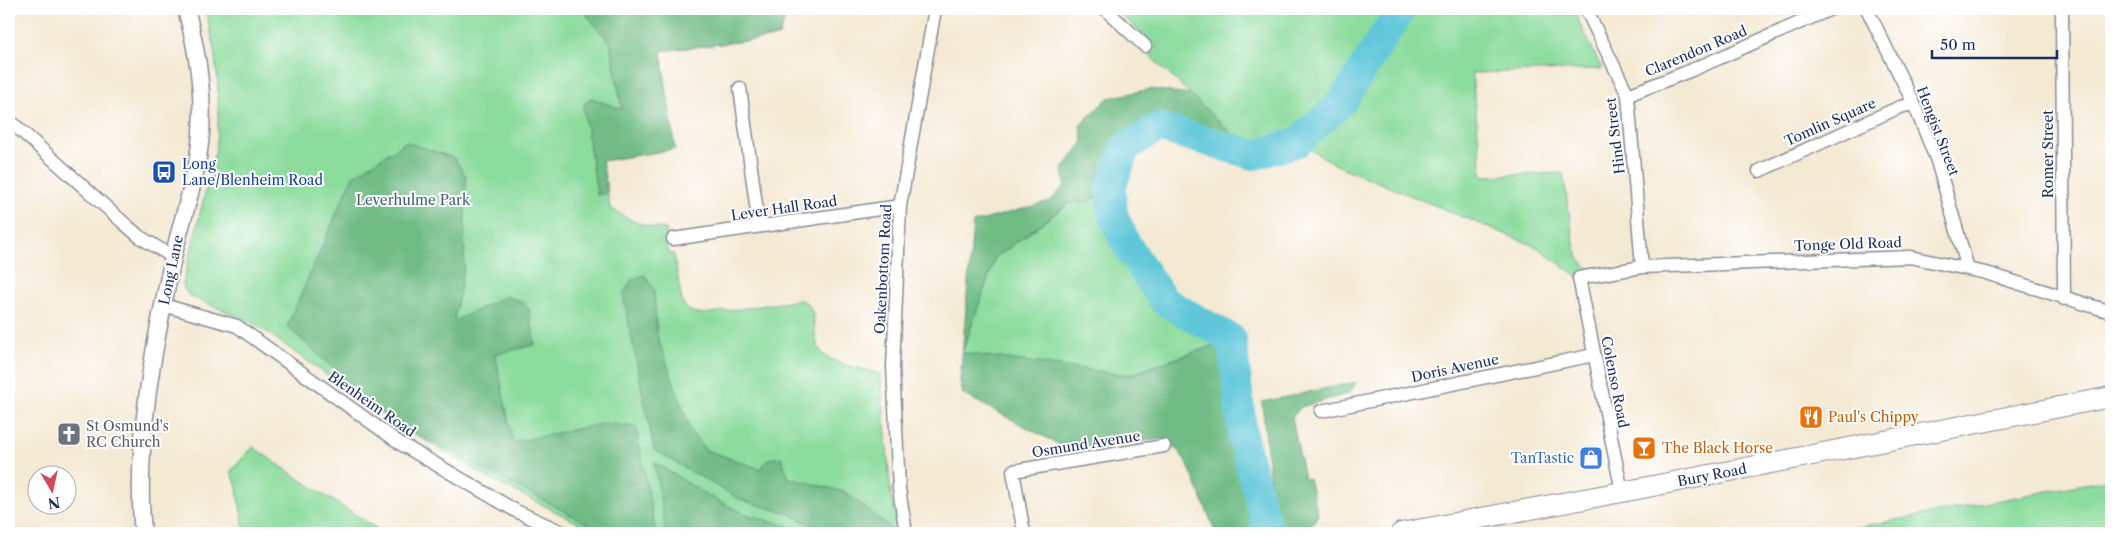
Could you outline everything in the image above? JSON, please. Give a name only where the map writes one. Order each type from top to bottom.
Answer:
[{"type":"main road","name":"Bury Road","points":[[1401,533],[2111,397]]},
{"type":"street","name":"Long Lane","points":[[143,533],[142,487],[146,417],[163,305],[195,171],[201,133],[200,79],[186,9]]},
{"type":"street","name":"Oakenbottom Road","points":[[906,533],[899,489],[893,368],[900,206],[936,9]]},
{"type":"street","points":[[1105,9],[1145,46]]},
{"type":"street","name":"Hind Street","points":[[1586,9],[1628,95],[1642,267]]},
{"type":"street","name":"Clarendon Road","points":[[1628,95],[1692,70],[1831,9]]},
{"type":"street","name":"Hengist Street","points":[[1869,9],[1914,104],[1937,161],[1968,269]]},
{"type":"street","name":"Romer Street","points":[[2062,9],[2064,299]]},
{"type":"street","points":[[740,88],[759,226]]},
{"type":"street","name":"Tomlin Square","points":[[1760,171],[1900,106],[1914,104]]},
{"type":"street","points":[[9,120],[140,237],[173,257]]},
{"type":"street","name":"Lever Hall Road","points":[[673,239],[900,206]]},
{"type":"street","name":"Tonge Old Road","points":[[1579,278],[1642,267],[1910,257],[1986,273],[2064,299],[2111,312]]},
{"type":"street","name":"Colenso Road","points":[[1579,278],[1622,492]]},
{"type":"street","name":"Blenheim Road","points":[[163,305],[237,326],[400,444],[516,511],[564,533]]},
{"type":"street","name":"Doris Avenue","points":[[1321,411],[1594,355]]},
{"type":"street","name":"Osmund Avenue","points":[[1024,533],[1014,471],[1164,446]]},
{"type":"green space","name":"Leverhulme Park","points":[[205,9],[789,9],[778,37],[661,51],[675,149],[602,161],[610,208],[636,222],[650,227],[666,229],[669,254],[674,254],[682,302],[689,310],[704,314],[801,300],[811,309],[816,340],[823,354],[842,364],[881,374],[891,497],[899,533],[598,533],[489,478],[387,418],[254,323],[189,296],[184,289],[183,283],[216,148],[218,113],[216,61]]},
{"type":"green space","points":[[582,9],[789,9],[778,37],[661,51],[675,149],[602,161],[608,193],[597,195],[583,105],[591,98],[622,109],[610,43]]},
{"type":"green space","points":[[1115,9],[1573,9],[1602,69],[1472,73],[1482,176],[1563,173],[1575,249],[1582,263],[1599,274],[1579,278],[1537,247],[1338,166],[1299,142],[1254,155],[1150,56],[1156,47]]},
{"type":"green space","points":[[1151,89],[1191,95],[1254,155],[1159,127],[1126,147],[1111,187],[1088,202],[1071,202],[995,258],[962,352],[973,223],[1050,201],[1065,185],[1063,169],[1083,141],[1080,125],[1108,98]]},
{"type":"green space","points":[[406,142],[454,158],[466,176],[464,268],[454,321],[506,296],[522,302],[529,309],[535,345],[495,354],[513,442],[606,423],[636,427],[656,533],[605,533],[387,418],[287,326],[353,176]]},
{"type":"green space","points":[[1111,187],[1113,214],[1125,242],[1164,301],[1232,339],[1128,375],[962,353],[995,258],[1071,202],[1088,202]]},
{"type":"green space","points":[[645,275],[654,290],[657,335],[691,432],[706,450],[761,469],[768,459],[781,457],[789,478],[845,492],[897,533],[826,533],[790,514],[741,500],[654,450],[623,295],[632,279]]},
{"type":"green space","points":[[1232,339],[1243,438],[1268,533],[1216,533],[1188,465],[1178,450],[1163,439],[1088,448],[1062,446],[963,394],[960,381],[962,353],[1128,375]]},
{"type":"green space","points":[[1356,382],[1350,393],[1301,407],[1292,417],[1304,479],[1309,478],[1318,515],[1307,532],[1275,533],[1262,402]]},
{"type":"green space","points":[[253,447],[384,533],[245,533],[236,484],[231,471]]},
{"type":"green space","points":[[654,462],[697,489],[731,507],[805,533],[666,533]]},
{"type":"green space","points":[[2111,479],[2111,533],[1828,533]]},
{"type":"waterway","points":[[1268,533],[1243,438],[1232,339],[1164,301],[1125,242],[1113,214],[1111,187],[1126,147],[1159,127],[1254,155],[1298,142],[1342,102],[1401,9]]},
{"type":"place","name":"Long Lane/Blenheim Road","points":[[164,172]]},
{"type":"place","name":"Paul's Chippy","points":[[1811,417]]},
{"type":"place","name":"St Osmund's RC Church","points":[[69,434]]},
{"type":"place","name":"The Black Horse","points":[[1644,448]]},
{"type":"place","name":"TanTastic","points":[[1591,458]]}]
